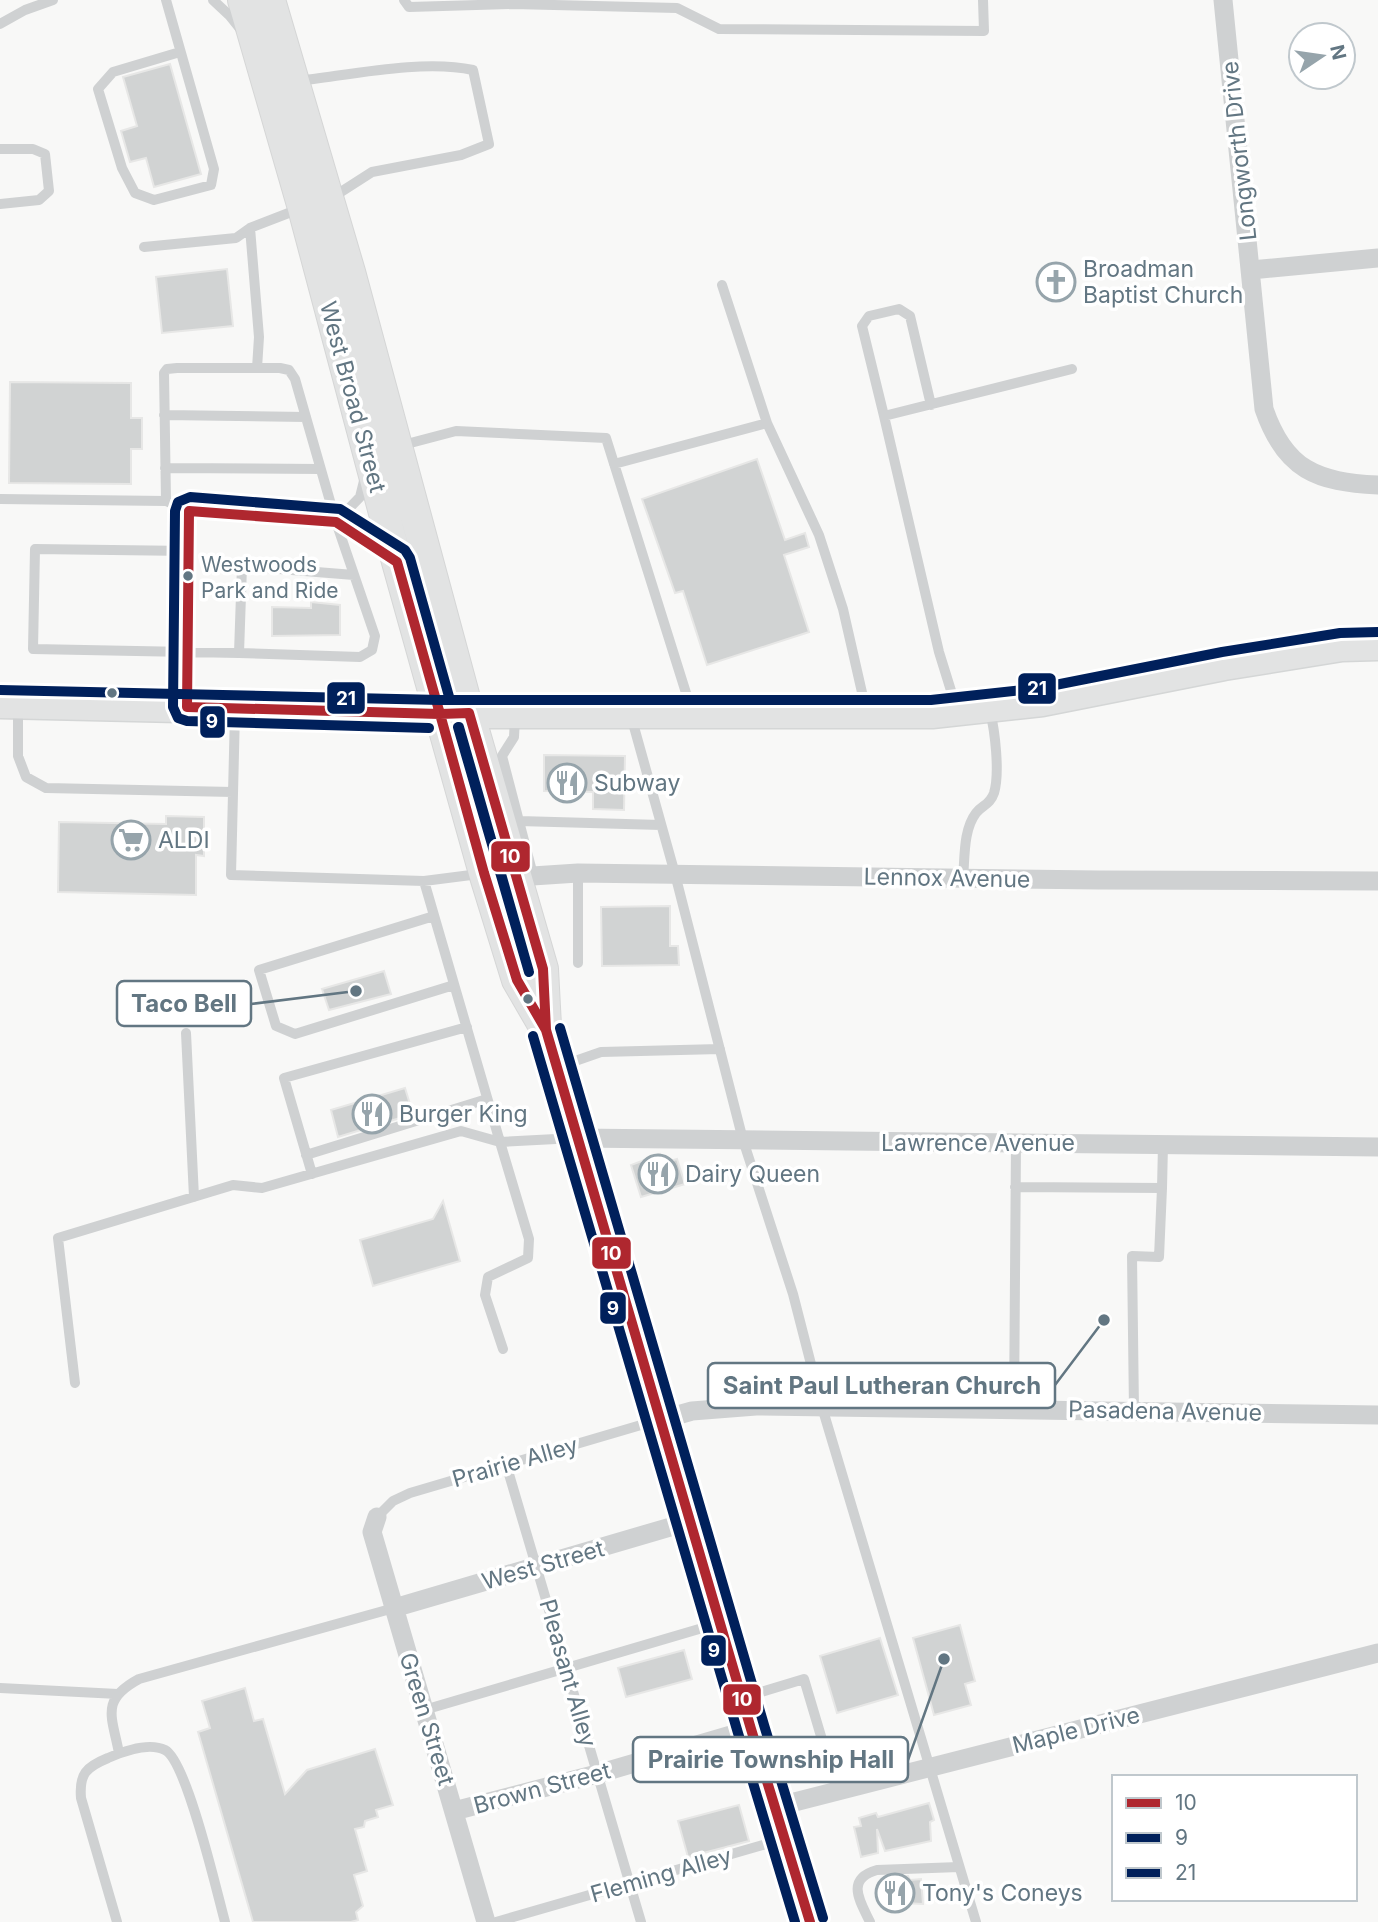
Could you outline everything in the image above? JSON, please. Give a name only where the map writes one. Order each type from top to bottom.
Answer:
[{"type":"main road","name":"West Broad Street","points":[[243,0],[257,49],[316,204],[398,446],[454,713],[484,873],[517,980],[546,1030],[810,1922]]},
{"type":"main road","name":"West Broad Street","points":[[270,0],[294,82],[316,204],[370,460],[397,562],[454,713],[525,876],[544,969],[546,1030]]},
{"type":"main road","points":[[9,704],[515,714],[932,714],[1041,702],[1224,666],[1342,647],[1378,646]]},
{"type":"street","name":"Longworth Drive","points":[[1223,0],[1260,386],[1271,429],[1298,463],[1316,475],[1335,482],[1378,485]]},
{"type":"street","points":[[1251,271],[1378,258]]},
{"type":"street","name":"Lennox Avenue","points":[[525,876],[578,873],[1378,881]]},
{"type":"street","name":"Lawrence Avenue","points":[[577,1138],[1378,1147]]},
{"type":"street","name":"Pasadena Avenue","points":[[660,1420],[692,1410],[757,1406],[1378,1415]]},
{"type":"street","name":"Green Street","points":[[377,1517],[372,1532],[486,1922]]},
{"type":"street","name":"West Street","points":[[394,1608],[691,1521]]},
{"type":"street","name":"Maple Drive","points":[[775,1807],[1378,1653]]},
{"type":"street","name":"Brown Street","points":[[454,1811],[751,1730]]},
{"type":"lane","points":[[0,24],[24,5],[53,0]]},
{"type":"lane","points":[[166,0],[214,170],[211,185],[154,200],[135,193],[122,168],[98,89],[113,72],[180,52]]},
{"type":"lane","points":[[213,0],[257,49]]},
{"type":"lane","points":[[404,0],[409,7],[534,2],[680,4],[719,29],[984,31],[983,0]]},
{"type":"lane","points":[[144,247],[236,238],[250,228],[316,204],[372,172],[461,155],[489,144],[473,70],[454,66],[419,67],[294,82]]},
{"type":"lane","points":[[0,149],[33,149],[45,154],[49,191],[40,200],[0,204]]},
{"type":"lane","points":[[250,228],[259,337],[257,368]]},
{"type":"lane","points":[[722,285],[767,423],[819,535],[843,609],[867,714]]},
{"type":"lane","points":[[931,405],[910,316],[898,309],[869,316],[862,327],[939,652],[957,711]]},
{"type":"lane","points":[[166,501],[163,373],[167,369],[289,370],[295,379],[336,522],[374,636],[372,650],[360,657],[33,649],[35,549],[189,551]]},
{"type":"lane","points":[[884,416],[1072,369]]},
{"type":"lane","points":[[164,415],[306,417]]},
{"type":"lane","points":[[614,464],[767,423]]},
{"type":"lane","points":[[398,446],[456,431],[606,438],[693,715]]},
{"type":"lane","points":[[336,522],[360,497],[370,460]]},
{"type":"lane","points":[[165,468],[320,469]]},
{"type":"lane","points":[[0,499],[166,501],[189,511],[336,522],[397,562]]},
{"type":"lane","points":[[187,707],[189,511]]},
{"type":"lane","points":[[239,653],[242,566],[355,575]]},
{"type":"lane","points":[[9,704],[18,756],[26,777],[46,788],[233,792]]},
{"type":"lane","points":[[963,878],[966,837],[971,822],[976,812],[989,803],[995,791],[996,747],[989,707]]},
{"type":"lane","points":[[235,708],[231,875],[424,881],[484,873]]},
{"type":"lane","points":[[515,714],[514,737],[502,756],[519,821],[525,876]]},
{"type":"lane","points":[[631,715],[743,1140],[793,1294],[822,1407],[976,1922]]},
{"type":"lane","points":[[519,821],[662,825]]},
{"type":"lane","points":[[578,873],[578,963]]},
{"type":"lane","points":[[424,881],[529,1239],[528,1258],[488,1277],[485,1295],[503,1349]]},
{"type":"lane","points":[[434,916],[259,970],[276,1026],[295,1034],[454,985]]},
{"type":"lane","points":[[312,1174],[284,1078],[467,1027]]},
{"type":"lane","points":[[186,1033],[194,1197]]},
{"type":"lane","points":[[557,1067],[601,1052],[720,1049]]},
{"type":"lane","points":[[306,1155],[487,1099]]},
{"type":"lane","points":[[75,1383],[58,1238],[233,1185],[262,1188],[461,1131],[500,1142],[577,1138]]},
{"type":"lane","points":[[1014,1409],[1016,1143]]},
{"type":"lane","points":[[1134,1410],[1132,1256],[1159,1257],[1163,1145]]},
{"type":"lane","points":[[1015,1187],[1162,1188]]},
{"type":"lane","name":"Prairie Alley","points":[[377,1517],[393,1501],[410,1493],[660,1420]]},
{"type":"lane","name":"Pleasant Alley","points":[[506,1464],[641,1922]]},
{"type":"lane","points":[[119,1753],[110,1707],[120,1689],[139,1679],[394,1608]]},
{"type":"lane","points":[[424,1710],[720,1623]]},
{"type":"lane","points":[[742,1698],[804,1679],[837,1790]]},
{"type":"lane","points":[[0,1688],[118,1694]]},
{"type":"lane","points":[[117,1922],[81,1798],[80,1782],[86,1770],[119,1753],[149,1747],[163,1749],[173,1755],[187,1787],[225,1922]]},
{"type":"lane","name":"Fleming Alley","points":[[496,1922],[784,1839]]},
{"type":"lane","points":[[870,1922],[858,1898],[857,1887],[860,1878],[866,1873],[877,1870],[959,1867]]},
{"type":"building","points":[[170,64],[201,174],[154,187],[146,158],[130,162],[121,131],[137,126],[123,77]]},
{"type":"building","points":[[227,269],[233,326],[162,333],[156,277]]},
{"type":"building","points":[[10,382],[131,383],[131,418],[142,418],[142,449],[131,449],[131,484],[9,483]]},
{"type":"building","points":[[757,459],[785,540],[805,533],[809,547],[784,555],[809,632],[707,665],[683,591],[675,593],[642,499]]},
{"type":"building","points":[[311,602],[340,605],[340,635],[272,636],[272,607],[311,608]]},
{"type":"building","points":[[544,755],[625,756],[624,810],[593,809],[593,792],[544,791]]},
{"type":"building","name":"ALDI","points":[[166,816],[204,817],[204,856],[196,855],[196,895],[58,892],[59,822],[166,824]]},
{"type":"building","points":[[670,906],[670,946],[678,946],[679,965],[602,966],[601,907]]},
{"type":"building","points":[[384,971],[391,994],[329,1010],[322,989]]},
{"type":"building","name":"Burger King","points":[[405,1088],[413,1114],[338,1137],[331,1110]]},
{"type":"building","name":"Dairy Queen","points":[[660,1154],[663,1163],[677,1159],[685,1184],[641,1197],[631,1165]]},
{"type":"building","points":[[443,1201],[460,1261],[373,1286],[360,1240],[433,1219]]},
{"type":"building","points":[[960,1625],[975,1681],[965,1684],[971,1705],[934,1715],[913,1638]]},
{"type":"building","points":[[880,1638],[898,1695],[837,1713],[820,1656]]},
{"type":"building","points":[[684,1650],[692,1679],[626,1697],[618,1668]]},
{"type":"building","points":[[245,1688],[254,1721],[263,1719],[285,1794],[307,1770],[375,1749],[393,1805],[376,1810],[378,1817],[365,1821],[364,1827],[355,1829],[367,1871],[354,1875],[363,1906],[356,1912],[358,1920],[253,1922],[198,1732],[210,1728],[202,1701]]},
{"type":"building","points":[[929,1803],[934,1820],[930,1822],[931,1841],[885,1851],[877,1829],[878,1853],[861,1857],[854,1827],[861,1826],[859,1818],[876,1813],[878,1817]]},
{"type":"building","points":[[739,1805],[749,1841],[688,1857],[678,1821]]},
{"type":"building","points":[[908,1876],[910,1880],[921,1879],[923,1904],[902,1903],[893,1877]]},
{"type":"transit line","name":"9","points":[[429,728],[187,721],[178,718],[173,707],[175,511],[178,502],[190,497],[340,509],[405,550],[410,558],[450,700]]},
{"type":"transit line","name":"10","points":[[189,511],[336,522],[397,562],[440,714],[187,707],[189,511]]},
{"type":"transit line","name":"21","points":[[0,690],[440,700],[931,700],[1040,688],[1222,652],[1340,633],[1378,632]]},
{"type":"transit line","name":"10","points":[[440,714],[469,713],[543,969],[546,1030]]},
{"type":"transit line","name":"10","points":[[440,714],[517,980],[546,1030]]},
{"type":"transit line","name":"9","points":[[458,727],[459,727],[529,972],[458,727]]},
{"type":"transit line","name":"9","points":[[560,1028],[823,1918]]},
{"type":"transit line","name":"10","points":[[546,1030],[810,1922]]},
{"type":"transit line","name":"9","points":[[533,1036],[795,1922]]},
{"type":"place","name":"Broadman Baptist Church","points":[[1056,282]]},
{"type":"place","name":"Westwoods Park and Ride","points":[[188,576]]},
{"type":"place","name":"Subway","points":[[567,783]]},
{"type":"place","name":"ALDI","points":[[131,840]]},
{"type":"place","name":"Taco Bell","points":[[356,991]]},
{"type":"place","name":"Burger King","points":[[372,1114]]},
{"type":"place","name":"Dairy Queen","points":[[658,1174]]},
{"type":"place","name":"Saint Paul Lutheran Church","points":[[1104,1320]]},
{"type":"place","name":"Prairie Township Hall","points":[[944,1659]]},
{"type":"place","name":"Tony's Coneys","points":[[895,1893]]}]
